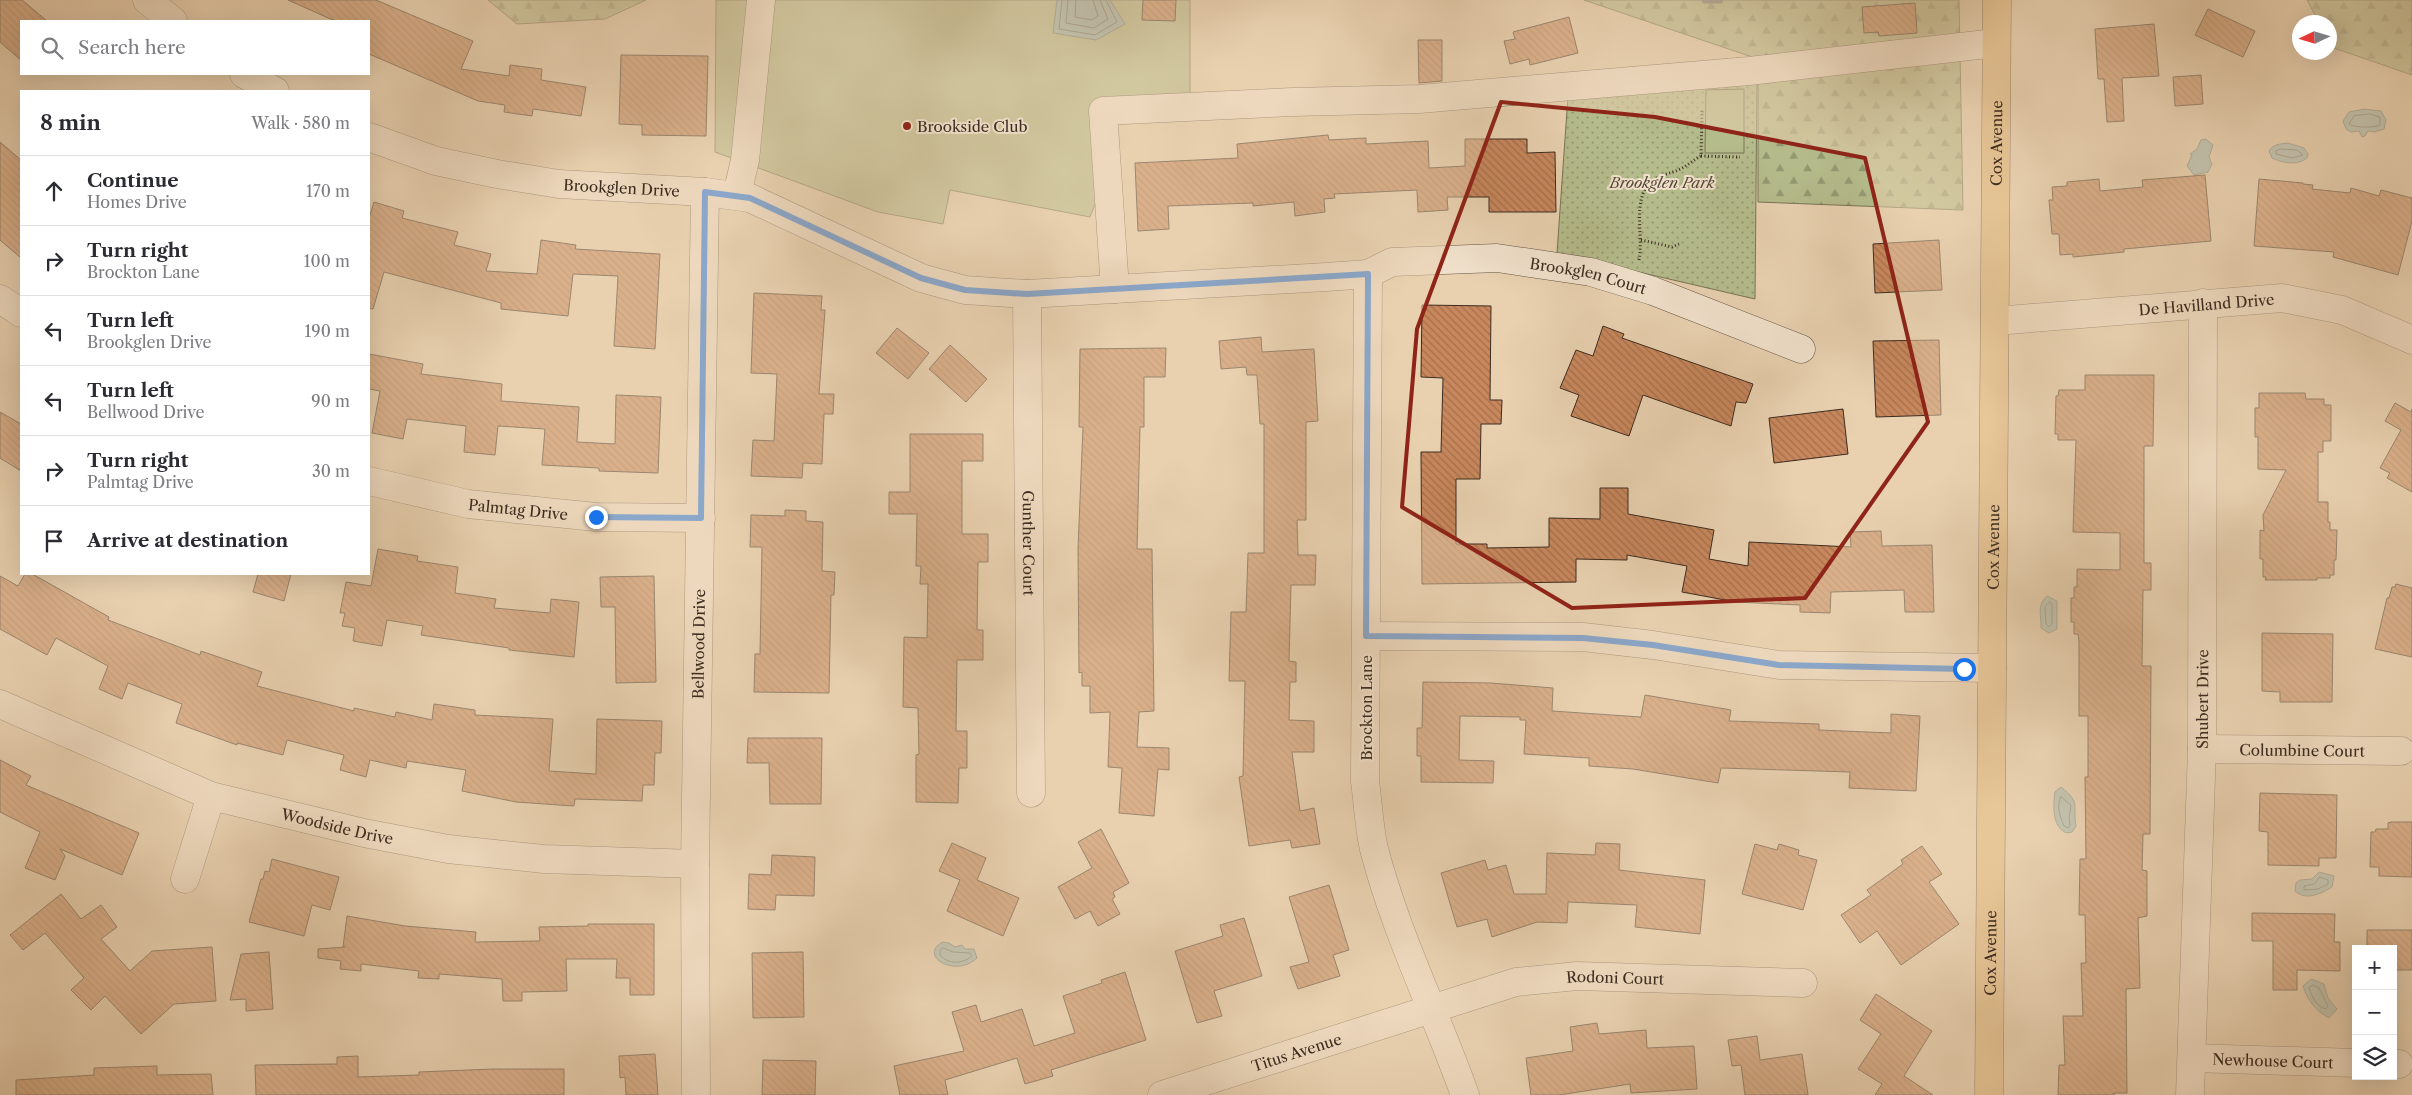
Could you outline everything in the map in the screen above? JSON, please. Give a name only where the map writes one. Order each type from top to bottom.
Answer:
[{"type":"main road","name":"Cox Avenue","points":[[1989,1095],[1997,0]]},
{"type":"street","points":[[147,0],[172,20]]},
{"type":"street","points":[[737,195],[745,160],[761,0]]},
{"type":"street","points":[[1115,289],[1103,110],[1419,99],[1749,71],[1996,43]]},
{"type":"street","points":[[246,75],[273,90]]},
{"type":"street","name":"Brookglen Drive","points":[[370,137],[436,161],[497,174],[559,184],[705,192],[750,198],[921,278],[965,290],[1027,294],[1368,274]]},
{"type":"street","name":"Bellwood Drive","points":[[696,1095],[695,864],[705,192]]},
{"type":"street","name":"Brookglen Court","points":[[1368,274],[1392,262],[1497,258],[1590,272],[1630,284],[1801,349]]},
{"type":"street","name":"Brockton Lane","points":[[1368,274],[1365,781],[1374,847],[1390,902],[1431,1008],[1443,1032],[1465,1095]]},
{"type":"street","name":"Gunther Court","points":[[1027,294],[1031,792]]},
{"type":"street","name":"De Havilland Drive","points":[[1995,322],[2282,298],[2342,310],[2412,340]]},
{"type":"street","points":[[0,299],[20,312]]},
{"type":"street","name":"Shubert Drive","points":[[2190,1095],[2202,749],[2203,304]]},
{"type":"street","name":"Palmtag Drive","points":[[370,480],[468,504],[596,517],[701,518]]},
{"type":"street","points":[[1366,636],[1583,638],[1653,645],[1779,665],[1992,668]]},
{"type":"street","name":"Woodside Drive","points":[[0,704],[211,796],[364,833],[448,849],[544,859],[695,864]]},
{"type":"street","name":"Columbine Court","points":[[2202,749],[2401,751]]},
{"type":"street","points":[[185,879],[211,796]]},
{"type":"street","name":"Rodoni Court","points":[[1431,1008],[1516,982],[1577,976],[1803,983]]},
{"type":"street","name":"Titus Avenue","points":[[1162,1095],[1431,1008]]},
{"type":"street","name":"Newhouse Court","points":[[2192,1058],[2352,1063]]},
{"type":"path","points":[[1701,156],[1702,109]]},
{"type":"path","points":[[1630,284],[1640,259],[1640,205],[1648,185],[1658,177],[1684,167],[1701,156],[1740,157]]},
{"type":"path","points":[[1641,240],[1672,247],[1680,244]]},
{"type":"highlighted area","points":[[1501,102],[1655,117],[1865,158],[1928,422],[1805,598],[1572,608],[1402,507],[1417,329]]},
{"type":"green space","points":[[488,0],[646,0],[605,19],[517,24]]},
{"type":"green space","name":"Brookside Club","points":[[716,0],[1190,0],[1190,95],[1116,99],[1096,202],[1090,217],[950,190],[943,224],[878,212],[715,152]]},
{"type":"green space","points":[[1584,0],[1959,0],[1963,210],[1758,202],[1758,59]]},
{"type":"green space","points":[[2307,0],[2412,0],[2412,75],[2337,49],[2337,15],[2315,15]]},
{"type":"green space","name":"Brookglen Park","points":[[1757,83],[1755,299],[1557,253],[1568,96]]},
{"type":"green space","points":[[1744,89],[1744,153],[1705,153],[1706,90]]},
{"type":"water","points":[[1057,0],[1110,0],[1125,24],[1096,40],[1053,33]]},
{"type":"water","points":[[2364,109],[2381,111],[2386,120],[2384,129],[2374,132],[2368,131],[2362,137],[2359,131],[2351,132],[2346,129],[2343,121],[2349,112]]},
{"type":"water","points":[[2206,139],[2213,145],[2209,157],[2212,164],[2208,172],[2194,175],[2187,166],[2192,155],[2190,154],[2197,149],[2201,140]]},
{"type":"water","points":[[2288,143],[2304,148],[2308,154],[2307,158],[2303,161],[2290,163],[2272,158],[2269,151],[2273,147]]},
{"type":"water","points":[[2047,596],[2057,601],[2057,629],[2049,633],[2041,628],[2040,614],[2042,603]]},
{"type":"water","points":[[2061,787],[2072,797],[2075,805],[2076,826],[2072,832],[2067,833],[2059,826],[2055,816],[2055,792]]},
{"type":"water","points":[[2319,872],[2334,876],[2332,887],[2309,896],[2304,896],[2295,891],[2296,883],[2300,880],[2312,879]]},
{"type":"water","points":[[943,942],[955,947],[962,945],[965,949],[974,949],[977,958],[968,964],[959,966],[950,966],[942,963],[934,953],[936,947]]},
{"type":"water","points":[[2311,979],[2324,984],[2328,998],[2337,1009],[2329,1018],[2313,1005],[2307,996],[2303,986]]},
{"type":"building","points":[[0,0],[22,0],[46,20],[20,20],[20,59],[0,42]]},
{"type":"building","points":[[288,0],[376,0],[473,41],[461,69],[509,76],[510,65],[542,69],[541,80],[586,87],[581,116],[533,109],[532,116],[504,112],[505,105],[478,101],[370,54],[370,20],[333,20]]},
{"type":"building","points":[[1143,0],[1176,0],[1175,21],[1142,20]]},
{"type":"building","points":[[1915,3],[1917,33],[1879,36],[1878,32],[1864,33],[1862,7]]},
{"type":"building","points":[[2208,9],[2255,31],[2243,57],[2195,35]]},
{"type":"building","points":[[1569,17],[1578,53],[1530,65],[1529,59],[1510,64],[1504,41],[1515,39],[1513,32]]},
{"type":"building","points":[[2154,24],[2159,76],[2122,78],[2124,121],[2107,122],[2104,79],[2098,79],[2095,29]]},
{"type":"building","points":[[1418,40],[1442,40],[1442,81],[1419,83]]},
{"type":"building","points":[[621,55],[708,56],[706,136],[642,135],[642,125],[619,124]]},
{"type":"building","points":[[2201,75],[2203,104],[2175,106],[2173,77]]},
{"type":"building","points":[[1328,135],[1329,140],[1366,138],[1366,144],[1428,141],[1429,168],[1465,166],[1465,139],[1527,139],[1527,153],[1555,152],[1556,212],[1489,212],[1489,197],[1447,197],[1448,210],[1418,212],[1417,190],[1334,194],[1335,198],[1324,199],[1325,212],[1295,216],[1294,202],[1253,206],[1253,203],[1168,206],[1169,229],[1138,231],[1135,163],[1238,158],[1237,144]]},
{"type":"building","points":[[0,142],[20,159],[20,257],[0,240]]},
{"type":"building","points":[[2205,175],[2211,241],[2124,249],[2124,252],[2073,257],[2073,254],[2060,255],[2059,234],[2052,234],[2049,200],[2053,200],[2052,187],[2067,186],[2067,182],[2099,179],[2100,191],[2143,187],[2142,180]]},
{"type":"building","points":[[2259,179],[2303,183],[2313,185],[2312,189],[2350,193],[2351,188],[2379,196],[2381,190],[2412,198],[2412,221],[2398,275],[2333,257],[2334,252],[2254,246]]},
{"type":"building","points":[[374,202],[404,211],[402,218],[458,232],[454,245],[491,254],[486,271],[537,274],[541,240],[576,245],[575,249],[660,254],[655,349],[614,346],[618,276],[573,274],[568,316],[501,309],[501,303],[384,272],[373,309],[370,308],[370,215]]},
{"type":"building","points":[[1939,240],[1942,290],[1875,293],[1873,244]]},
{"type":"building","points":[[754,293],[822,296],[821,310],[825,310],[819,394],[834,394],[833,414],[824,414],[822,464],[803,463],[802,478],[751,476],[753,440],[774,441],[777,374],[751,373]]},
{"type":"building","points":[[1422,305],[1491,306],[1490,400],[1502,400],[1501,424],[1481,424],[1480,479],[1456,479],[1456,544],[1487,544],[1487,548],[1549,547],[1549,518],[1600,519],[1600,488],[1628,488],[1628,514],[1714,530],[1709,559],[1748,566],[1749,542],[1851,547],[1850,532],[1881,531],[1882,546],[1932,545],[1934,612],[1905,612],[1904,590],[1831,592],[1830,613],[1800,612],[1800,605],[1736,602],[1682,592],[1687,566],[1627,555],[1627,560],[1576,559],[1576,582],[1422,584],[1421,452],[1441,452],[1443,378],[1421,377]]},
{"type":"building","points":[[1603,326],[1624,334],[1622,338],[1753,384],[1746,403],[1736,402],[1731,426],[1643,395],[1629,436],[1571,416],[1579,395],[1560,388],[1576,350],[1593,356]]},
{"type":"building","points":[[897,328],[929,353],[908,379],[876,353]]},
{"type":"building","points":[[1261,337],[1262,352],[1314,349],[1318,421],[1306,422],[1306,520],[1297,520],[1298,555],[1316,555],[1315,585],[1291,585],[1289,661],[1296,662],[1296,682],[1290,682],[1289,720],[1314,721],[1314,752],[1292,752],[1300,811],[1314,808],[1320,844],[1292,848],[1290,840],[1249,846],[1239,777],[1243,776],[1245,681],[1229,681],[1231,612],[1246,612],[1248,553],[1264,553],[1264,424],[1260,424],[1257,375],[1247,375],[1246,367],[1221,369],[1219,341]]},
{"type":"building","points":[[1939,340],[1941,415],[1876,417],[1873,341]]},
{"type":"building","points":[[950,345],[987,379],[966,402],[929,369]]},
{"type":"building","points":[[1166,348],[1165,377],[1144,377],[1144,427],[1140,427],[1137,549],[1152,549],[1154,711],[1139,712],[1137,747],[1169,748],[1169,770],[1158,769],[1154,816],[1119,813],[1122,768],[1108,767],[1110,712],[1090,713],[1090,686],[1082,686],[1082,672],[1079,673],[1078,549],[1083,427],[1079,427],[1080,349]]},
{"type":"building","points":[[370,354],[423,364],[421,374],[502,384],[501,401],[579,407],[577,442],[615,444],[616,395],[661,397],[658,473],[599,471],[599,468],[542,465],[545,429],[498,426],[495,455],[464,452],[466,426],[407,419],[403,439],[372,433],[380,391],[370,389]]},
{"type":"building","points":[[2085,375],[2154,375],[2153,446],[2144,446],[2144,563],[2151,563],[2151,590],[2143,590],[2142,666],[2151,666],[2150,834],[2143,834],[2142,870],[2147,871],[2147,916],[2138,918],[2140,988],[2126,989],[2127,1093],[2114,1093],[2114,1095],[2058,1095],[2059,1065],[2065,1065],[2063,1016],[2083,1016],[2081,963],[2086,963],[2085,915],[2079,915],[2080,859],[2086,859],[2085,777],[2088,777],[2088,716],[2079,716],[2079,642],[2078,634],[2074,634],[2074,622],[2071,622],[2071,598],[2074,598],[2074,587],[2077,587],[2077,569],[2120,570],[2120,533],[2073,532],[2076,440],[2058,440],[2058,434],[2055,434],[2056,396],[2058,396],[2059,390],[2085,390]]},
{"type":"building","points":[[2259,393],[2305,393],[2306,399],[2324,399],[2324,405],[2331,405],[2331,441],[2323,441],[2323,452],[2318,452],[2318,502],[2328,502],[2330,530],[2337,530],[2334,575],[2330,575],[2330,578],[2317,578],[2317,580],[2265,580],[2266,577],[2263,577],[2263,559],[2260,559],[2260,530],[2264,531],[2263,515],[2286,470],[2258,469],[2258,437],[2255,437],[2255,408],[2259,408]]},
{"type":"building","points":[[2395,403],[2411,412],[2412,409],[2412,492],[2387,478],[2390,473],[2380,468],[2401,430],[2385,421]]},
{"type":"building","points":[[1843,409],[1848,454],[1774,463],[1769,418]]},
{"type":"building","points":[[0,412],[20,423],[20,470],[0,458]]},
{"type":"building","points":[[910,434],[983,434],[983,461],[962,461],[962,534],[988,534],[988,562],[978,562],[977,630],[983,630],[983,660],[957,660],[956,731],[967,731],[967,768],[959,768],[958,803],[916,802],[916,755],[919,754],[918,708],[903,707],[904,637],[927,638],[928,584],[920,584],[921,566],[916,566],[917,514],[889,514],[889,492],[910,492]]},
{"type":"building","points":[[785,510],[806,511],[806,521],[823,522],[822,571],[835,572],[834,595],[831,595],[829,693],[754,692],[755,654],[760,654],[762,547],[750,547],[751,515],[785,516]]},
{"type":"building","points":[[378,549],[418,556],[417,561],[458,567],[455,593],[496,599],[494,608],[550,613],[551,599],[579,602],[574,657],[509,650],[509,648],[421,635],[423,626],[387,620],[382,646],[353,641],[355,628],[342,626],[345,613],[340,613],[346,582],[371,586]]},
{"type":"building","points":[[24,575],[34,575],[109,617],[108,620],[200,655],[201,651],[262,672],[257,686],[354,711],[354,708],[395,717],[396,712],[432,720],[434,704],[475,710],[475,715],[553,719],[549,771],[596,774],[597,719],[662,721],[661,753],[655,753],[654,785],[643,785],[642,801],[575,799],[574,806],[516,802],[462,791],[466,770],[407,761],[406,768],[370,760],[366,777],[340,770],[344,755],[287,740],[283,755],[237,743],[237,745],[176,723],[182,704],[128,683],[122,699],[99,689],[108,666],[56,638],[47,655],[0,629],[0,576],[18,586]]},
{"type":"building","points":[[258,575],[291,575],[284,601],[253,592]]},
{"type":"building","points":[[654,576],[656,682],[616,683],[615,607],[601,607],[600,577]]},
{"type":"building","points":[[2396,584],[2412,588],[2412,657],[2375,649],[2387,598],[2389,598],[2392,587],[2395,587]]},
{"type":"building","points":[[2262,633],[2333,634],[2332,702],[2280,702],[2280,692],[2262,691]]},
{"type":"building","points":[[1423,682],[1491,683],[1553,688],[1552,711],[1641,717],[1645,695],[1731,710],[1729,721],[1819,724],[1819,730],[1891,733],[1891,714],[1920,716],[1916,791],[1849,788],[1850,772],[1721,768],[1718,783],[1633,769],[1589,766],[1589,758],[1524,754],[1526,720],[1520,720],[1520,717],[1460,716],[1459,760],[1494,761],[1493,783],[1421,782],[1421,756],[1417,756],[1417,728],[1422,728]]},
{"type":"building","points":[[748,738],[822,738],[821,804],[770,804],[769,763],[747,763]]},
{"type":"building","points":[[0,760],[31,776],[26,785],[139,833],[122,875],[60,849],[65,856],[55,880],[25,868],[40,832],[0,812]]},
{"type":"building","points":[[2260,793],[2337,795],[2336,858],[2319,858],[2319,866],[2268,865],[2268,832],[2259,831]]},
{"type":"building","points":[[2412,822],[2412,877],[2379,876],[2379,867],[2370,867],[2371,832],[2375,832],[2376,829],[2388,829],[2388,823]]},
{"type":"building","points":[[1101,829],[1129,883],[1113,892],[1115,897],[1112,899],[1120,914],[1098,926],[1090,911],[1075,919],[1058,887],[1092,868],[1078,842]]},
{"type":"building","points":[[952,843],[986,858],[977,880],[1019,898],[1003,936],[947,911],[960,880],[939,871]]},
{"type":"building","points":[[1596,843],[1620,844],[1619,870],[1705,880],[1700,934],[1635,927],[1637,905],[1568,902],[1567,923],[1537,922],[1492,937],[1487,919],[1457,927],[1441,873],[1485,860],[1488,870],[1506,865],[1514,894],[1546,894],[1547,853],[1595,855]]},
{"type":"building","points":[[1755,844],[1777,850],[1779,844],[1799,850],[1798,855],[1817,860],[1803,910],[1742,894]]},
{"type":"building","points":[[1922,846],[1942,874],[1929,882],[1959,924],[1901,965],[1877,931],[1860,943],[1841,915],[1871,895],[1867,890],[1903,864],[1901,860]]},
{"type":"building","points":[[772,855],[815,857],[814,896],[776,895],[775,910],[748,909],[749,874],[771,875]]},
{"type":"building","points":[[272,859],[339,877],[330,910],[312,905],[304,936],[249,922],[261,879],[263,879],[265,871],[269,872]]},
{"type":"building","points":[[1329,885],[1349,950],[1333,955],[1340,976],[1298,989],[1290,967],[1309,962],[1289,897]]},
{"type":"building","points":[[61,894],[81,919],[101,905],[117,927],[101,939],[130,971],[152,951],[212,947],[216,1001],[174,1004],[141,1034],[105,996],[91,1010],[71,990],[84,978],[45,933],[23,950],[10,935]]},
{"type":"building","points":[[2252,913],[2335,914],[2334,942],[2340,942],[2340,971],[2297,970],[2297,990],[2273,990],[2273,941],[2252,941]]},
{"type":"building","points":[[347,916],[405,926],[476,932],[475,942],[540,941],[539,927],[588,926],[588,924],[654,924],[654,995],[630,995],[630,978],[616,978],[617,959],[566,959],[567,991],[522,992],[522,1001],[503,1001],[502,979],[439,974],[439,979],[418,978],[419,971],[361,964],[361,971],[340,969],[341,961],[318,958],[318,949],[345,947],[343,947]]},
{"type":"building","points":[[1244,918],[1262,976],[1214,991],[1222,1016],[1197,1023],[1175,951],[1223,936],[1220,925]]},
{"type":"building","points":[[2367,930],[2412,930],[2412,970],[2397,970],[2397,945],[2367,945]]},
{"type":"building","points":[[269,952],[273,1009],[246,1011],[246,999],[230,1000],[241,954]]},
{"type":"building","points":[[803,952],[804,1017],[753,1018],[752,953]]},
{"type":"building","points":[[1125,972],[1146,1040],[1051,1070],[1053,1076],[1025,1084],[1017,1058],[945,1080],[948,1095],[900,1095],[894,1066],[964,1051],[952,1012],[976,1005],[981,1022],[1022,1009],[1034,1046],[1075,1033],[1063,996],[1102,983],[1101,980]]},
{"type":"building","points":[[1876,994],[1932,1031],[1904,1076],[1933,1095],[1875,1095],[1882,1084],[1858,1069],[1881,1034],[1860,1020]]},
{"type":"building","points":[[1597,1023],[1599,1034],[1646,1030],[1647,1048],[1694,1046],[1697,1089],[1631,1093],[1630,1084],[1559,1095],[1531,1095],[1526,1058],[1573,1051],[1570,1027]]},
{"type":"building","points":[[1757,1036],[1760,1060],[1802,1054],[1808,1095],[1745,1095],[1741,1065],[1732,1066],[1728,1040]]},
{"type":"building","points":[[655,1054],[658,1095],[626,1095],[625,1077],[620,1078],[619,1056]]},
{"type":"building","points":[[358,1056],[358,1077],[419,1075],[419,1072],[493,1069],[564,1069],[564,1095],[256,1095],[255,1065],[337,1064],[337,1057]]},
{"type":"building","points":[[763,1060],[816,1061],[815,1095],[762,1095]]},
{"type":"building","points":[[157,1066],[157,1075],[211,1074],[213,1095],[16,1095],[16,1080],[94,1075],[94,1068]]},
{"type":"waterway","points":[[1705,0],[1720,0]]},
{"type":"place","name":"Brookside Club","points":[[907,126]]},
{"type":"route","points":[[596,517],[701,518],[705,192],[737,195],[750,198],[803,221],[921,278],[965,290],[1027,294],[1368,274],[1366,636],[1583,638],[1653,645],[1779,665],[1964,669]]}]
